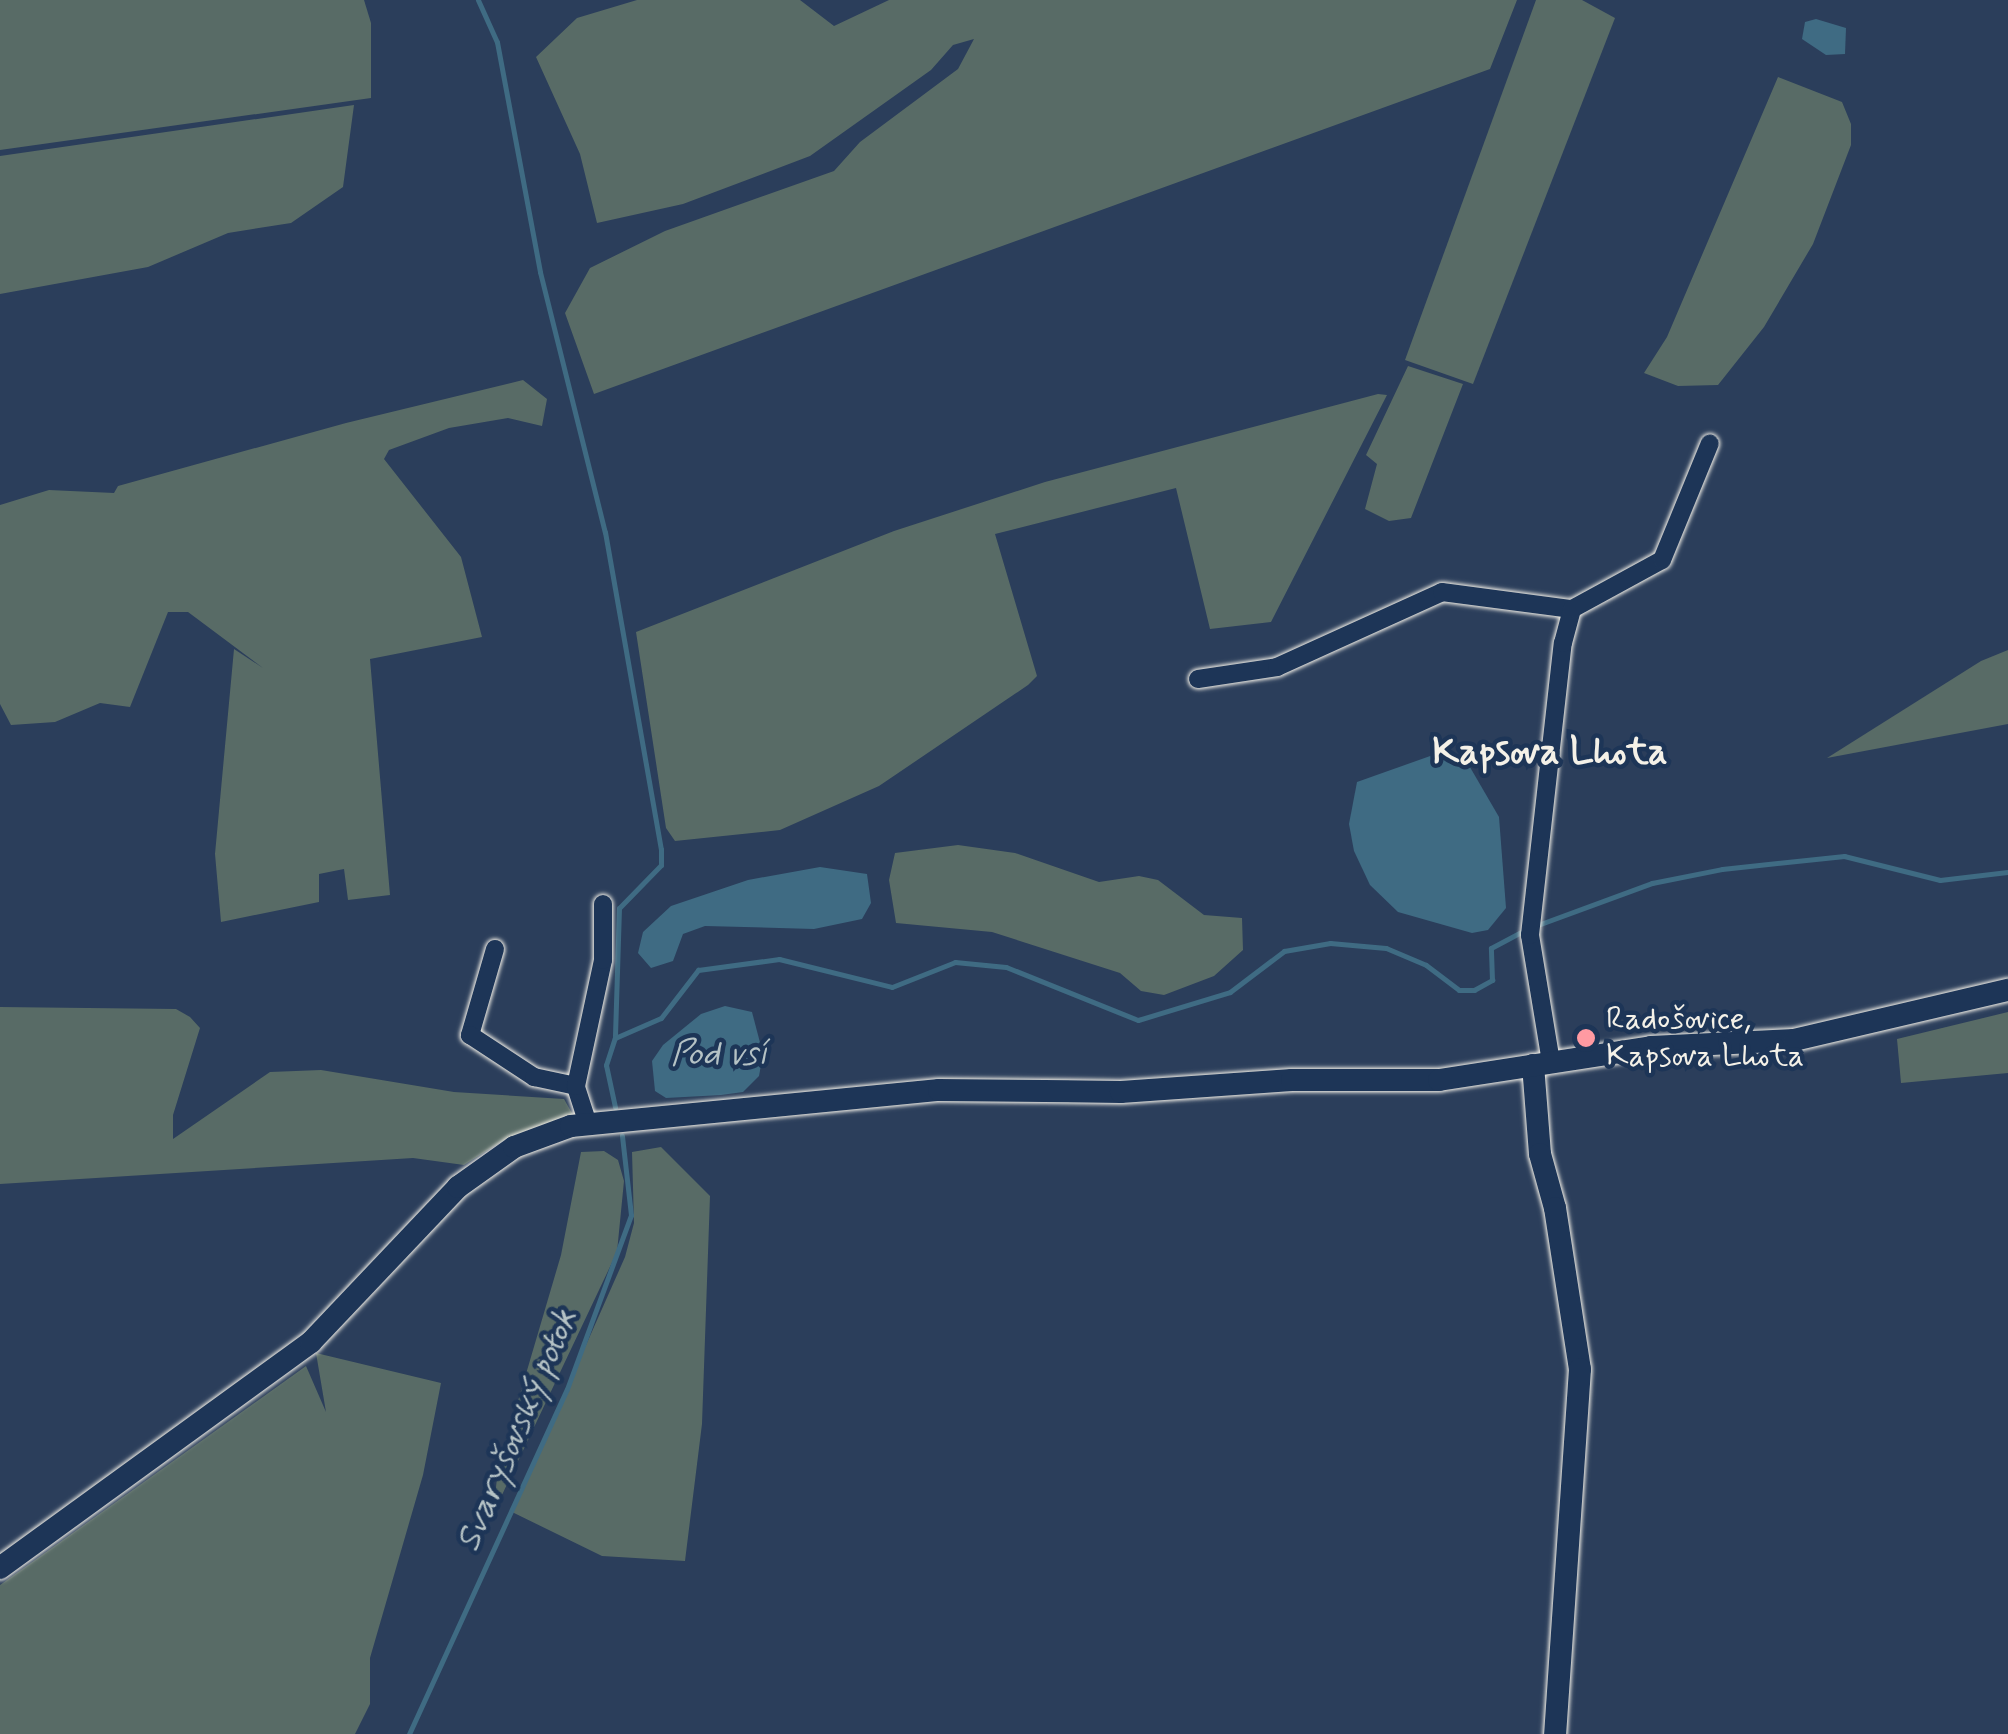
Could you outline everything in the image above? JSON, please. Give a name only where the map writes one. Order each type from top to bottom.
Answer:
[{"type":"street","points":[[1198,679],[1277,667],[1442,592],[1572,609],[1662,560],[1710,444]]},
{"type":"street","points":[[1555,1734],[1580,1369],[1555,1208],[1540,1154],[1542,1063],[1531,927],[1562,642],[1572,609]]},
{"type":"street","points":[[588,1124],[576,1086],[604,960],[602,904]]},
{"type":"street","points":[[495,949],[470,1036],[534,1077],[576,1086]]},
{"type":"street","points":[[0,1568],[312,1342],[458,1187],[514,1147],[588,1124],[939,1090],[1121,1092],[1292,1080],[1439,1080],[1651,1047],[1794,1040],[2008,990]]},
{"type":"green space","points":[[0,0],[364,0],[371,23],[371,98],[0,150]]},
{"type":"green space","points":[[637,0],[800,0],[834,26],[889,0],[1517,0],[1490,69],[594,394],[565,313],[590,268],[665,231],[834,171],[860,142],[958,69],[974,39],[953,45],[931,70],[810,156],[683,204],[597,223],[580,154],[536,57],[577,18]]},
{"type":"green space","points":[[1536,0],[1582,0],[1615,18],[1473,384],[1405,360]]},
{"type":"green space","points":[[1778,77],[1842,102],[1851,124],[1851,145],[1813,244],[1764,327],[1718,385],[1678,386],[1644,373],[1667,337]]},
{"type":"green space","points":[[354,105],[343,187],[291,223],[228,233],[148,267],[0,294],[0,156]]},
{"type":"green space","points":[[1408,366],[1463,384],[1411,518],[1389,521],[1365,509],[1377,464],[1366,455]]},
{"type":"green space","points":[[523,380],[547,399],[542,426],[508,418],[449,428],[389,450],[384,459],[461,557],[482,637],[370,659],[390,895],[348,900],[344,869],[319,874],[319,902],[221,922],[215,854],[234,649],[263,668],[188,612],[168,612],[130,707],[100,703],[55,722],[11,725],[0,704],[0,505],[49,490],[114,493],[118,486],[346,423]]},
{"type":"green space","points":[[1378,394],[1387,395],[1271,622],[1210,629],[1176,488],[995,534],[1037,676],[1028,685],[879,786],[780,830],[675,841],[666,828],[636,632],[894,531],[1045,482]]},
{"type":"green space","points":[[2008,650],[2008,724],[1827,758],[1981,661]]},
{"type":"green space","points":[[958,845],[1015,853],[1099,882],[1139,876],[1158,880],[1204,915],[1242,918],[1243,950],[1214,976],[1164,995],[1141,991],[1120,973],[992,932],[896,923],[889,880],[895,853]]},
{"type":"green space","points":[[0,1007],[176,1009],[190,1017],[200,1028],[173,1115],[173,1139],[270,1072],[321,1070],[454,1092],[564,1099],[573,1115],[504,1140],[464,1165],[413,1158],[0,1184]]},
{"type":"green space","points":[[2008,1012],[2008,1073],[1901,1083],[1897,1039]]},
{"type":"green space","points":[[661,1147],[710,1196],[702,1424],[685,1561],[602,1556],[512,1512],[625,1257],[634,1223],[632,1152]]},
{"type":"green space","points":[[604,1151],[618,1160],[624,1181],[617,1252],[493,1514],[498,1469],[561,1255],[581,1152]]},
{"type":"green space","points":[[316,1353],[441,1383],[423,1475],[370,1658],[370,1704],[355,1734],[0,1734],[0,1585],[306,1366],[326,1412]]},
{"type":"water","points":[[1816,19],[1846,28],[1845,54],[1826,55],[1802,39],[1805,22]]},
{"type":"water","points":[[1433,755],[1467,762],[1499,817],[1506,908],[1488,930],[1472,933],[1398,912],[1370,885],[1354,851],[1349,824],[1357,782]]},
{"type":"water","points":[[820,867],[867,874],[871,903],[862,919],[814,929],[705,926],[683,934],[673,961],[651,968],[638,953],[643,932],[671,906],[748,880]]},
{"type":"water","name":"Pod vsí","points":[[725,1006],[752,1012],[763,1054],[759,1076],[743,1092],[666,1098],[655,1091],[652,1061],[663,1045],[701,1014]]},
{"type":"waterway","points":[[478,0],[497,42],[540,272],[605,532],[661,849],[661,865],[619,908],[615,1038]]},
{"type":"waterway","name":"Svaryšovský potok","points":[[1535,926],[1652,883],[1722,869],[1844,856],[1940,880],[2008,872]]},
{"type":"waterway","name":"Svaryšovský potok","points":[[615,1107],[606,1065],[615,1038],[661,1018],[698,970],[779,959],[892,987],[955,962],[1006,967],[1138,1020],[1230,992],[1284,951],[1330,943],[1386,948],[1426,965],[1459,990],[1474,990],[1492,980],[1491,948],[1525,930]]},
{"type":"waterway","name":"Svaryšovský potok","points":[[409,1734],[567,1389],[631,1215],[622,1136]]},
{"type":"place","name":"Radošovice, Kapsova Lhota","points":[[1586,1038]]},
{"type":"district","name":"Kapsova Lhota","points":[[1550,753]]}]
